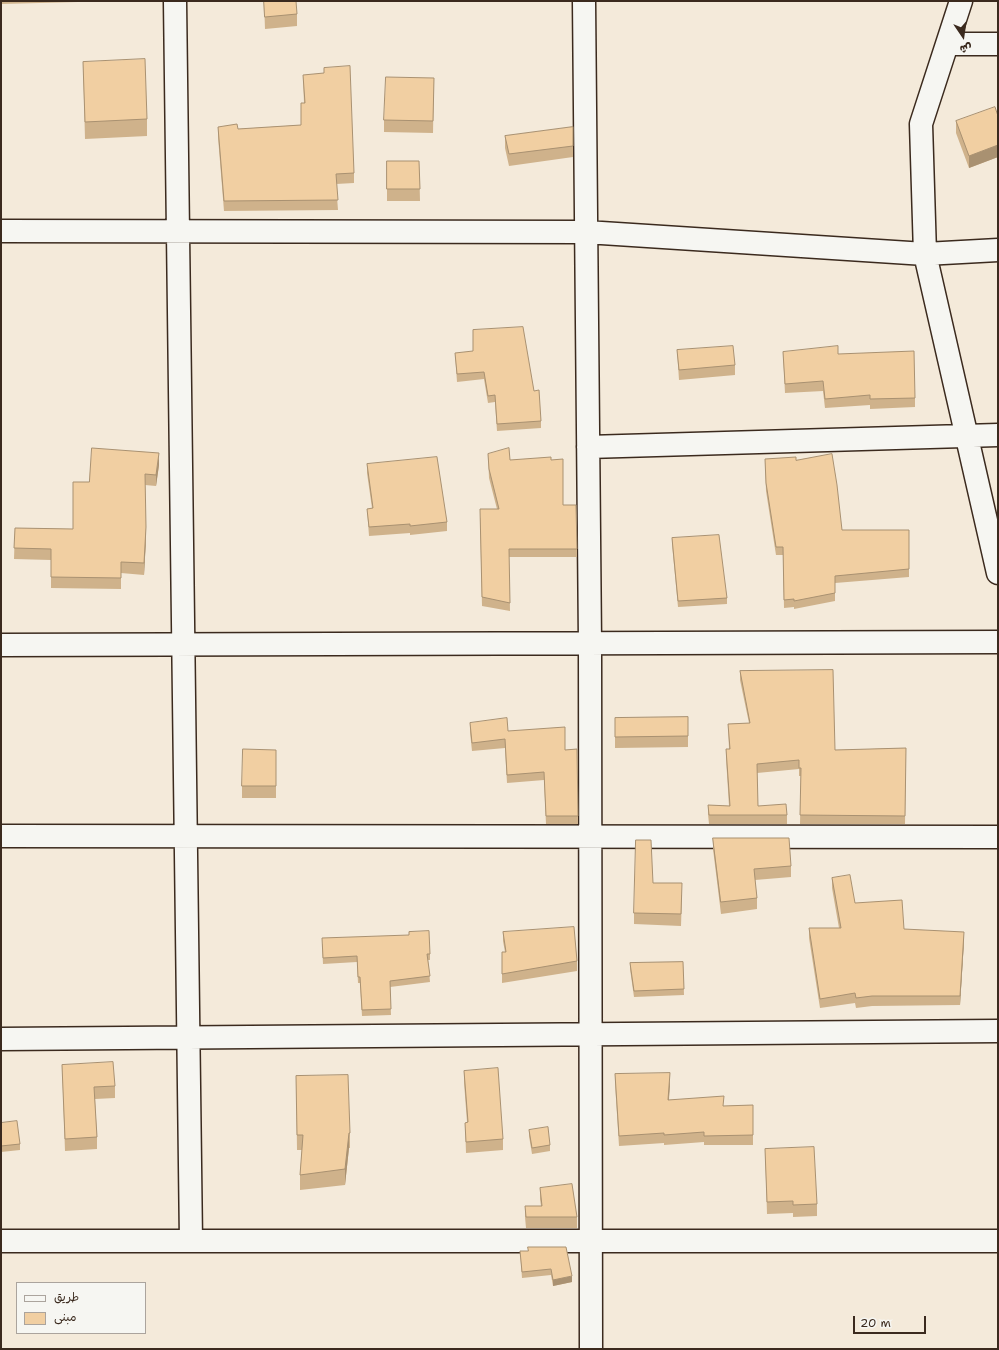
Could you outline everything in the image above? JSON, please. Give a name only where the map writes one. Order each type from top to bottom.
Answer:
[{"type":"street","points":[[175,1],[191,1241]]},
{"type":"street","points":[[584,1],[590,643],[591,1349]]},
{"type":"street","points":[[961,1],[922,124],[925,254],[998,573]]},
{"type":"street","points":[[947,44],[998,44]]},
{"type":"street","points":[[1,231],[586,232],[925,254],[998,250]]},
{"type":"street","points":[[588,447],[998,434]]},
{"type":"street","points":[[1,645],[998,642]]},
{"type":"street","points":[[1,836],[998,837]]},
{"type":"street","points":[[1,1039],[998,1031]]},
{"type":"street","points":[[1,1241],[998,1241]]},
{"type":"building","points":[[264,1],[296,1],[297,14],[265,17]]},
{"type":"building","points":[[145,59],[147,119],[85,122],[83,62]]},
{"type":"building","points":[[350,66],[354,173],[336,174],[338,200],[224,201],[218,127],[237,124],[238,129],[301,125],[301,103],[305,103],[303,75],[324,73],[324,68]]},
{"type":"building","points":[[386,77],[434,78],[433,121],[384,120]]},
{"type":"building","points":[[995,107],[998,116],[998,145],[969,156],[956,121]]},
{"type":"building","points":[[573,127],[573,146],[509,154],[505,136]]},
{"type":"building","points":[[387,161],[419,161],[420,189],[387,189]]},
{"type":"building","points":[[523,327],[534,391],[539,390],[541,421],[497,424],[495,395],[488,396],[484,372],[457,374],[455,353],[473,351],[473,330]]},
{"type":"building","points":[[733,346],[735,365],[679,370],[677,350]]},
{"type":"building","points":[[838,346],[838,354],[914,351],[915,398],[870,399],[870,395],[825,399],[823,381],[785,384],[783,352]]},
{"type":"building","points":[[92,448],[159,453],[156,475],[145,474],[146,527],[144,563],[121,562],[121,578],[51,577],[51,549],[14,548],[15,528],[73,529],[73,482],[89,482]]},
{"type":"building","points":[[509,448],[510,460],[551,457],[551,460],[563,459],[563,505],[576,505],[577,549],[509,549],[510,603],[482,597],[480,509],[499,509],[489,469],[488,454]]},
{"type":"building","points":[[832,454],[842,530],[909,530],[909,569],[835,576],[835,593],[794,601],[794,599],[784,600],[783,547],[776,547],[766,483],[765,459],[796,457],[796,460]]},
{"type":"building","points":[[437,457],[447,522],[410,526],[410,524],[369,527],[367,509],[373,508],[367,464]]},
{"type":"building","points":[[719,535],[727,598],[678,601],[672,538]]},
{"type":"building","points":[[833,670],[835,750],[906,748],[905,816],[800,815],[801,768],[799,768],[799,760],[757,764],[758,806],[786,804],[787,815],[709,815],[708,805],[730,806],[726,749],[730,749],[728,724],[750,723],[740,671]]},
{"type":"building","points":[[688,717],[688,736],[615,737],[615,718]]},
{"type":"building","points":[[507,718],[508,731],[565,727],[565,750],[577,749],[578,816],[546,816],[544,772],[507,775],[505,739],[472,743],[470,723]]},
{"type":"building","points":[[243,749],[276,750],[276,786],[242,786]]},
{"type":"building","points":[[713,838],[789,838],[791,866],[754,869],[757,898],[721,902]]},
{"type":"building","points":[[636,840],[651,840],[653,883],[682,883],[681,914],[634,913]]},
{"type":"building","points":[[850,875],[855,903],[902,900],[904,929],[964,932],[960,996],[872,996],[856,998],[855,993],[820,999],[809,928],[841,928],[832,878]]},
{"type":"building","points":[[574,927],[577,961],[502,974],[502,952],[506,952],[503,932]]},
{"type":"building","points":[[429,931],[430,954],[427,954],[430,976],[390,981],[391,1009],[362,1010],[357,956],[323,958],[322,938],[409,935],[409,932]]},
{"type":"building","points":[[683,962],[684,989],[634,991],[630,963]]},
{"type":"building","points":[[113,1062],[115,1086],[94,1087],[97,1137],[65,1139],[62,1065]]},
{"type":"building","points":[[498,1068],[503,1139],[466,1142],[465,1123],[468,1122],[464,1071]]},
{"type":"building","points":[[670,1073],[668,1100],[724,1096],[723,1106],[753,1105],[753,1135],[704,1136],[704,1132],[619,1136],[615,1074]]},
{"type":"building","points":[[348,1075],[350,1133],[345,1169],[300,1175],[303,1135],[297,1135],[296,1076]]},
{"type":"building","points":[[17,1121],[20,1144],[1,1146],[1,1123]]},
{"type":"building","points":[[548,1127],[550,1145],[532,1148],[529,1130]]},
{"type":"building","points":[[814,1147],[817,1204],[793,1205],[793,1201],[767,1202],[765,1149]]},
{"type":"building","points":[[572,1184],[577,1217],[526,1217],[525,1206],[542,1206],[540,1188]]},
{"type":"building","points":[[528,1247],[566,1247],[572,1276],[553,1280],[551,1269],[522,1272],[520,1251],[528,1251]]}]
